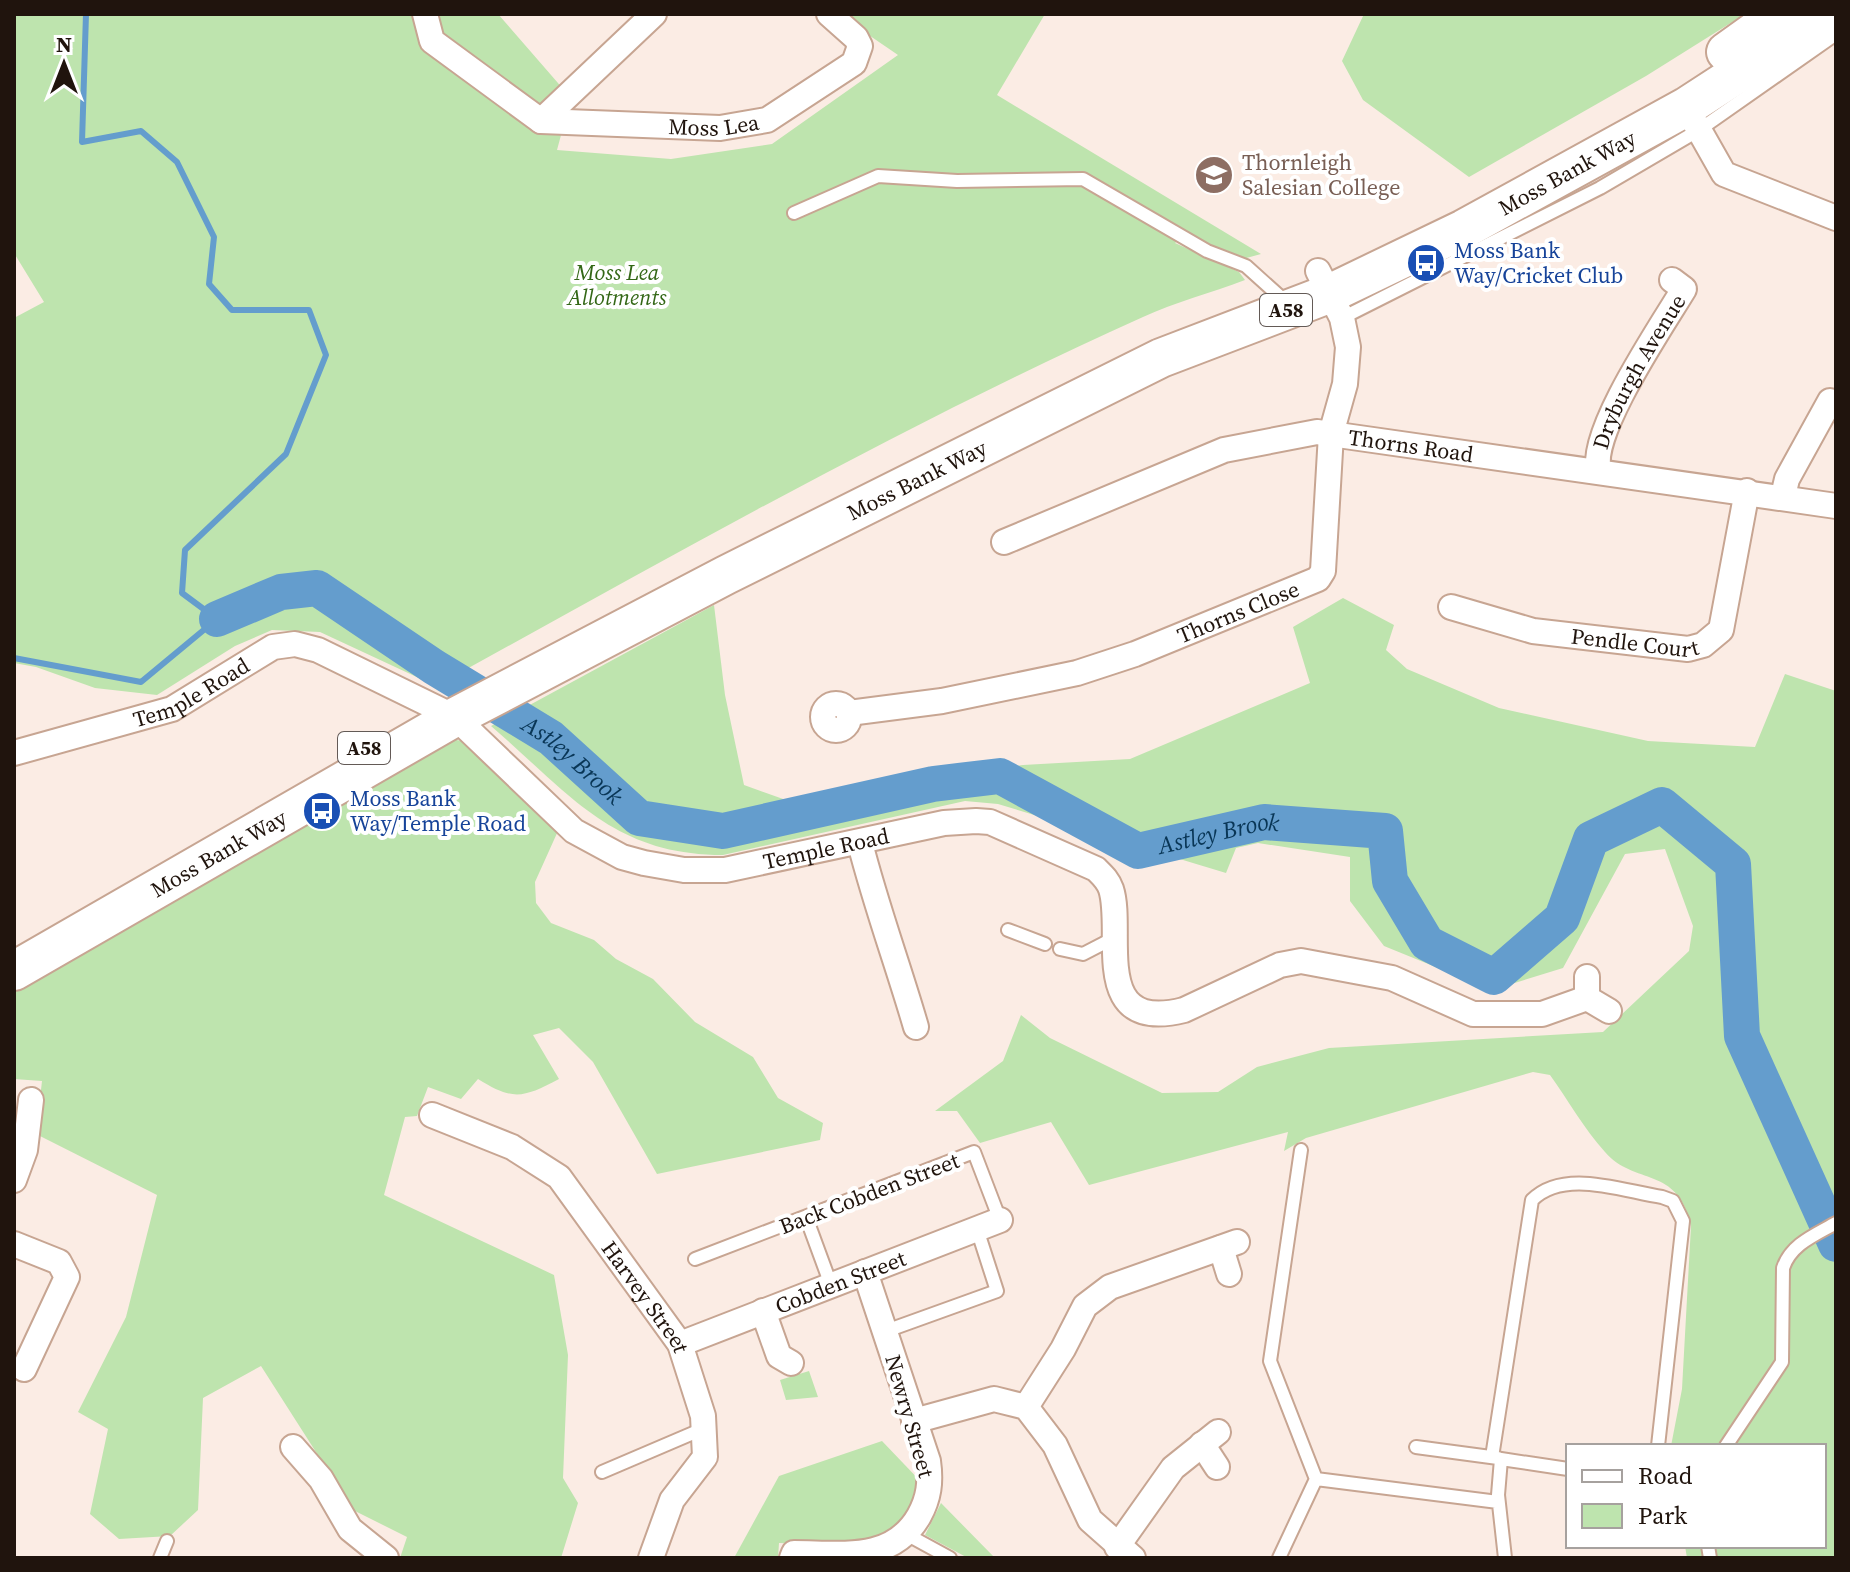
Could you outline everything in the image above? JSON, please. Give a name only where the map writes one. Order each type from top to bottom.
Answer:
[{"type":"highway","name":"Moss Bank Way","points":[[14,948],[445,712],[1161,358],[1281,299],[1330,294],[1693,119],[1810,26]]},
{"type":"highway","name":"Moss Bank Way","points":[[1330,294],[1456,205],[1611,124],[1697,72],[1810,26]]},
{"type":"highway","name":"Moss Bank Way","points":[[14,971],[445,712]]},
{"type":"street","points":[[425,14],[432,41],[541,121],[654,14]]},
{"type":"street","name":"Moss Lea","points":[[541,121],[720,128],[767,120],[854,63],[859,55],[856,38],[829,14]]},
{"type":"street","points":[[1693,119],[1724,174],[1836,218]]},
{"type":"street","name":"Dryburgh Avenue","points":[[1599,470],[1596,454],[1613,410],[1684,289],[1672,280]]},
{"type":"street","name":"Thorns Close","points":[[849,713],[942,701],[1077,673],[1135,654],[1308,585],[1323,571],[1331,434],[1347,366],[1330,294]]},
{"type":"street","points":[[1783,496],[1787,479],[1830,401]]},
{"type":"street","name":"Thorns Road","points":[[1004,542],[1224,450],[1310,433],[1599,470],[1836,506]]},
{"type":"street","name":"Pendle Court","points":[[1451,607],[1533,631],[1688,649],[1703,645],[1721,630],[1747,491]]},
{"type":"street","name":"Temple Road","points":[[14,753],[172,709],[273,647],[295,644],[318,650],[445,712],[574,831],[622,857],[665,868],[706,871],[860,843],[944,823],[990,822],[1096,869],[1111,887],[1112,939],[1118,982],[1133,1005],[1156,1013],[1184,1010],[1280,965],[1301,961],[1392,978],[1473,1014],[1542,1014],[1587,988],[1609,1011]]},
{"type":"street","points":[[860,843],[880,923],[897,960],[907,1019]]},
{"type":"street","points":[[14,1180],[25,1150],[31,1100]]},
{"type":"street","name":"Harvey Street","points":[[432,1115],[512,1147],[559,1177],[680,1344],[705,1428],[705,1457],[672,1500],[651,1558]]},
{"type":"street","name":"Cobden Street","points":[[680,1344],[989,1225]]},
{"type":"street","points":[[14,1244],[59,1262],[67,1277],[24,1369]]},
{"type":"street","points":[[1026,1407],[1063,1349],[1085,1306],[1110,1287],[1229,1245],[1229,1274]]},
{"type":"street","name":"Newry Street","points":[[865,1272],[928,1461],[930,1488],[926,1503],[906,1534]]},
{"type":"street","points":[[763,1311],[779,1356],[791,1363]]},
{"type":"street","points":[[914,1421],[994,1399],[1026,1407],[1055,1445],[1083,1509],[1125,1552],[1173,1468],[1210,1438],[1217,1467]]},
{"type":"street","points":[[293,1447],[321,1479],[350,1529],[386,1558]]},
{"type":"street","points":[[792,1556],[864,1554],[890,1546],[906,1534]]},
{"type":"lane","points":[[794,213],[878,176],[957,181],[1075,177],[1090,182],[1207,251],[1246,266],[1281,299]]},
{"type":"lane","points":[[1008,930],[1045,944]]},
{"type":"lane","points":[[1060,949],[1083,954],[1112,939]]},
{"type":"lane","points":[[1279,1558],[1316,1479],[1270,1361],[1301,1150]]},
{"type":"lane","name":"Back Cobden Street","points":[[695,1259],[974,1152],[989,1225]]},
{"type":"lane","points":[[1505,1558],[1496,1458],[1532,1200],[1541,1191],[1574,1183],[1662,1197],[1673,1201],[1683,1221],[1658,1444]]},
{"type":"lane","points":[[806,1217],[831,1285]]},
{"type":"lane","points":[[1727,1444],[1782,1362],[1783,1268],[1794,1248],[1836,1223]]},
{"type":"lane","points":[[886,1331],[997,1291],[989,1225]]},
{"type":"lane","points":[[602,1472],[705,1428]]},
{"type":"lane","points":[[1416,1447],[1566,1469]]},
{"type":"lane","points":[[1316,1479],[1498,1502]]},
{"type":"lane","points":[[906,1534],[950,1558]]},
{"type":"lane","points":[[160,1558],[167,1541]]},
{"type":"green space","name":"Moss Lea Allotments","points":[[14,14],[498,14],[571,98],[557,150],[671,159],[772,144],[898,55],[838,14],[1045,14],[997,95],[1261,254],[1239,260],[1186,234],[1175,243],[1239,272],[1245,280],[1155,312],[963,403],[785,494],[436,686],[320,632],[272,630],[235,646],[157,695],[95,688],[36,667],[14,663],[14,318],[44,302],[14,253]]},
{"type":"green space","points":[[1364,14],[1745,14],[1646,76],[1469,177],[1363,100],[1342,61]]},
{"type":"green space","points":[[1343,598],[1394,625],[1386,650],[1407,669],[1499,708],[1648,741],[1755,747],[1785,674],[1836,691],[1836,1558],[1687,1558],[1685,1548],[1826,1548],[1826,1444],[1671,1444],[1682,1389],[1691,1226],[1685,1207],[1666,1185],[1616,1162],[1605,1152],[1550,1075],[1533,1072],[1306,1138],[1284,1151],[1288,1132],[1089,1185],[1051,1122],[980,1143],[957,1111],[935,1111],[1003,1061],[1021,1015],[1050,1038],[1162,1093],[1218,1092],[1257,1067],[1329,1048],[1603,1032],[1689,951],[1693,926],[1665,849],[1625,854],[1563,968],[1492,990],[1384,946],[1350,901],[1350,857],[1258,843],[1236,848],[1226,873],[998,804],[965,801],[723,855],[684,852],[621,832],[595,816],[491,726],[714,605],[725,695],[744,785],[800,805],[925,778],[1023,765],[1130,759],[1310,683],[1293,627]]},
{"type":"green space","points":[[449,739],[470,742],[558,831],[535,882],[536,903],[551,923],[594,940],[616,959],[653,979],[695,1022],[753,1057],[778,1098],[823,1123],[820,1140],[657,1174],[593,1062],[559,1028],[533,1035],[559,1079],[536,1090],[510,1094],[478,1079],[461,1099],[428,1087],[417,1116],[405,1117],[384,1195],[554,1275],[568,1355],[563,1478],[578,1503],[561,1558],[400,1558],[407,1537],[353,1510],[261,1366],[203,1398],[198,1510],[170,1536],[119,1539],[90,1514],[108,1429],[78,1412],[126,1317],[157,1195],[36,1134],[42,1081],[14,1079],[14,991]]},
{"type":"green space","points":[[809,1371],[818,1397],[786,1400],[780,1380]]},
{"type":"green space","points":[[882,1441],[925,1486],[895,1527],[865,1543],[779,1543],[778,1558],[734,1558],[779,1476]]},
{"type":"green space","points":[[941,1503],[995,1558],[968,1558],[925,1535]]},
{"type":"waterway","points":[[14,658],[141,682],[217,619],[182,593],[185,550],[286,454],[326,355],[309,310],[232,310],[209,284],[214,237],[177,162],[141,131],[82,142],[86,14]]},
{"type":"waterway","name":"Astley Brook","points":[[217,619],[281,592],[317,588],[434,667],[551,738],[639,818],[723,831],[933,784],[1000,776],[1138,851],[1264,822],[1385,831],[1390,881],[1427,943],[1494,977],[1562,918],[1591,839],[1662,805],[1733,864],[1742,1036],[1836,1244]]},
{"type":"place","name":"Thornleigh Salesian College","points":[[1214,175]]},
{"type":"place","name":"Moss Bank Way/Cricket Club","points":[[1426,263]]},
{"type":"place","name":"Moss Bank Way/Temple Road","points":[[322,811]]}]
